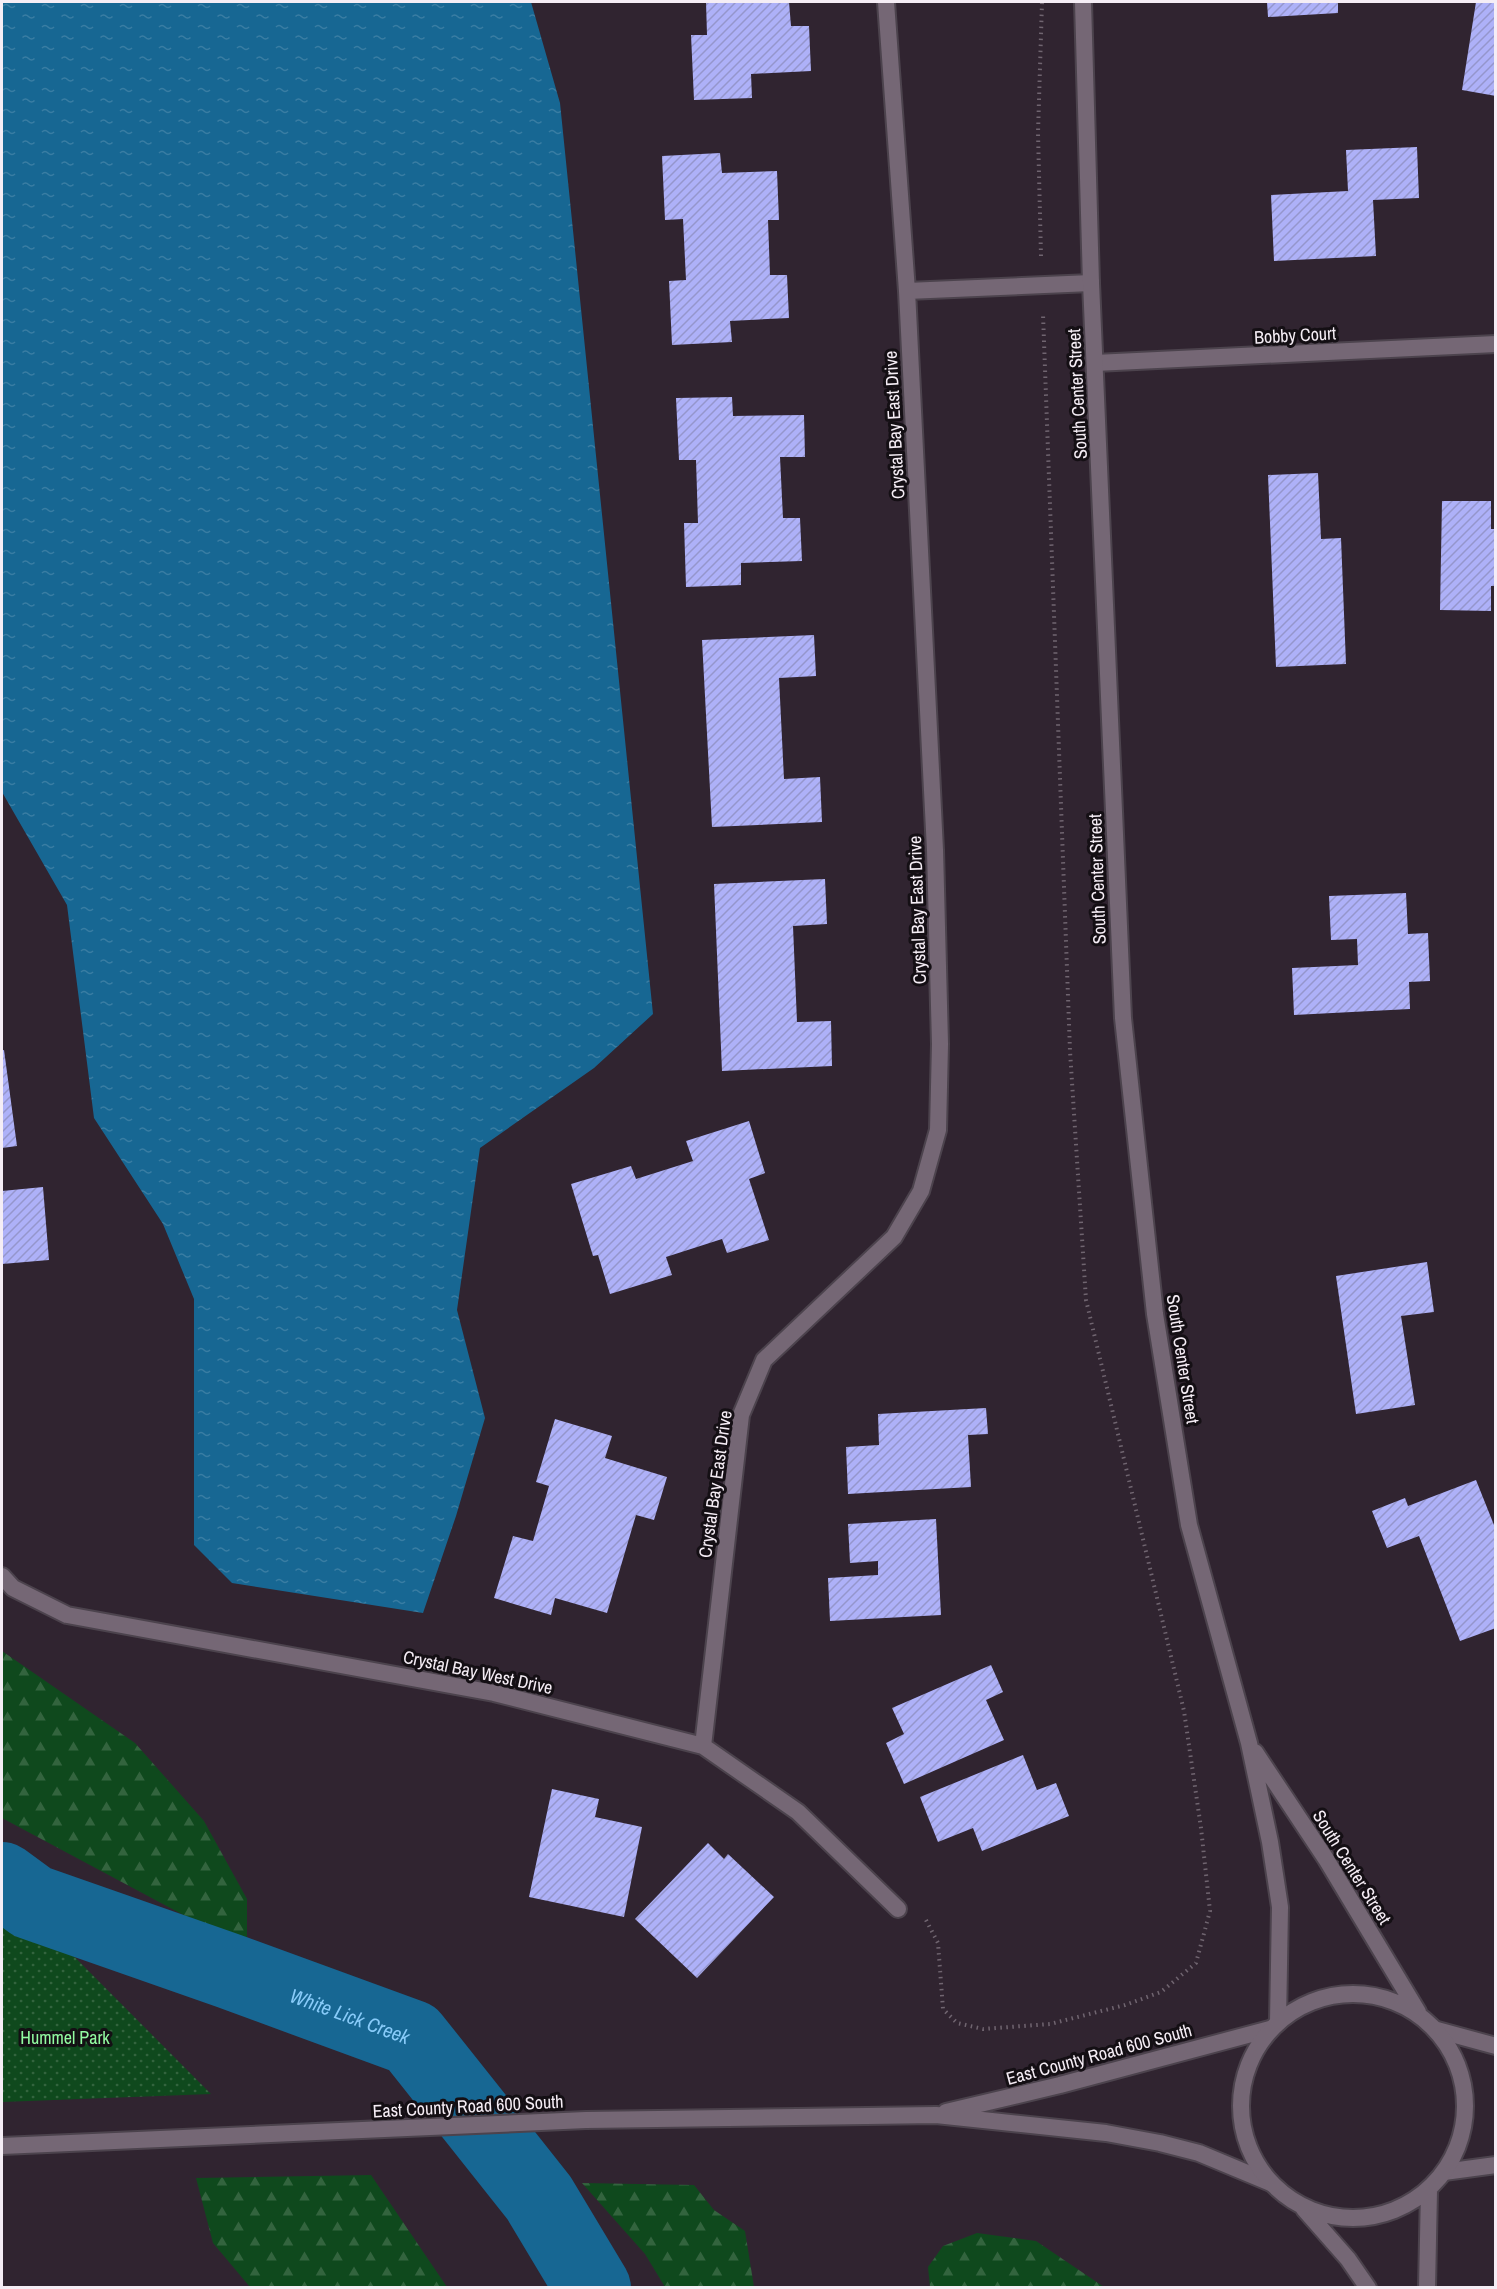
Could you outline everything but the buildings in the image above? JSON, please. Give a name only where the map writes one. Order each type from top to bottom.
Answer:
[{"type":"street","name":"Crystal Bay East Drive","points":[[703,1746],[741,1415],[764,1360],[894,1237],[921,1191],[938,1130],[940,1044],[935,850],[907,291],[886,2]]},
{"type":"street","name":"South Center Street","points":[[1083,2],[1090,283],[1123,1018],[1154,1302],[1189,1525],[1249,1743],[1270,1842],[1280,1907],[1274,2025]]},
{"type":"street","points":[[907,291],[1090,283]]},
{"type":"street","name":"Bobby Court","points":[[1095,363],[1496,344]]},
{"type":"street","name":"Crystal Bay West Drive","points":[[2,1576],[13,1588],[67,1615],[494,1693],[703,1746],[798,1812],[898,1909]]},
{"type":"street","name":"South Center Street","points":[[1249,1743],[1326,1859],[1418,2013]]},
{"type":"street","points":[[1346,1993],[1384,1998],[1418,2013],[1437,2030],[1453,2051],[1462,2074],[1466,2100],[1465,2126],[1457,2151],[1444,2172],[1429,2190],[1400,2209],[1367,2217],[1333,2217],[1301,2206],[1285,2196],[1271,2183],[1257,2163],[1246,2142],[1241,2118],[1241,2094],[1256,2049],[1274,2025],[1310,2001],[1346,1993]]},
{"type":"street","name":"East County Road 600 South","points":[[936,2115],[1060,2085],[1274,2025]]},
{"type":"street","points":[[1437,2030],[1496,2046]]},
{"type":"street","name":"East County Road 600 South","points":[[2,2145],[586,2120],[936,2115],[1106,2133],[1160,2143],[1199,2154],[1271,2183]]},
{"type":"street","points":[[1444,2172],[1496,2165]]},
{"type":"street","points":[[1426,2288],[1429,2190]]},
{"type":"street","points":[[1301,2206],[1348,2259],[1368,2288]]},
{"type":"path","points":[[898,1909],[929,1921],[938,1942],[943,2009],[957,2023],[983,2029],[1050,2024],[1125,2005],[1161,1992],[1196,1963],[1210,1911],[1184,1711],[1086,1300],[1071,1051],[1042,285],[1038,133],[1042,2]]},
{"type":"green space","points":[[2,1651],[135,1743],[204,1821],[247,1899],[247,1949],[2,1818]]},
{"type":"green space","name":"Hummel Park","points":[[2,1884],[211,2094],[2,2102]]},
{"type":"green space","points":[[371,2175],[447,2287],[250,2287],[213,2243],[196,2178]]},
{"type":"green space","points":[[582,2183],[694,2185],[714,2210],[745,2231],[754,2287],[665,2287],[645,2254]]},
{"type":"green space","points":[[977,2233],[1036,2241],[1104,2287],[930,2287],[928,2267],[943,2246]]},
{"type":"water","points":[[2,2],[531,2],[560,103],[653,1014],[594,1068],[480,1148],[457,1310],[485,1418],[456,1516],[423,1613],[232,1583],[194,1545],[194,1299],[163,1224],[94,1118],[67,905],[2,792]]},
{"type":"waterway","name":"White Lick Creek","points":[[2,1880],[32,1902],[412,2038],[539,2198],[593,2288]]}]
